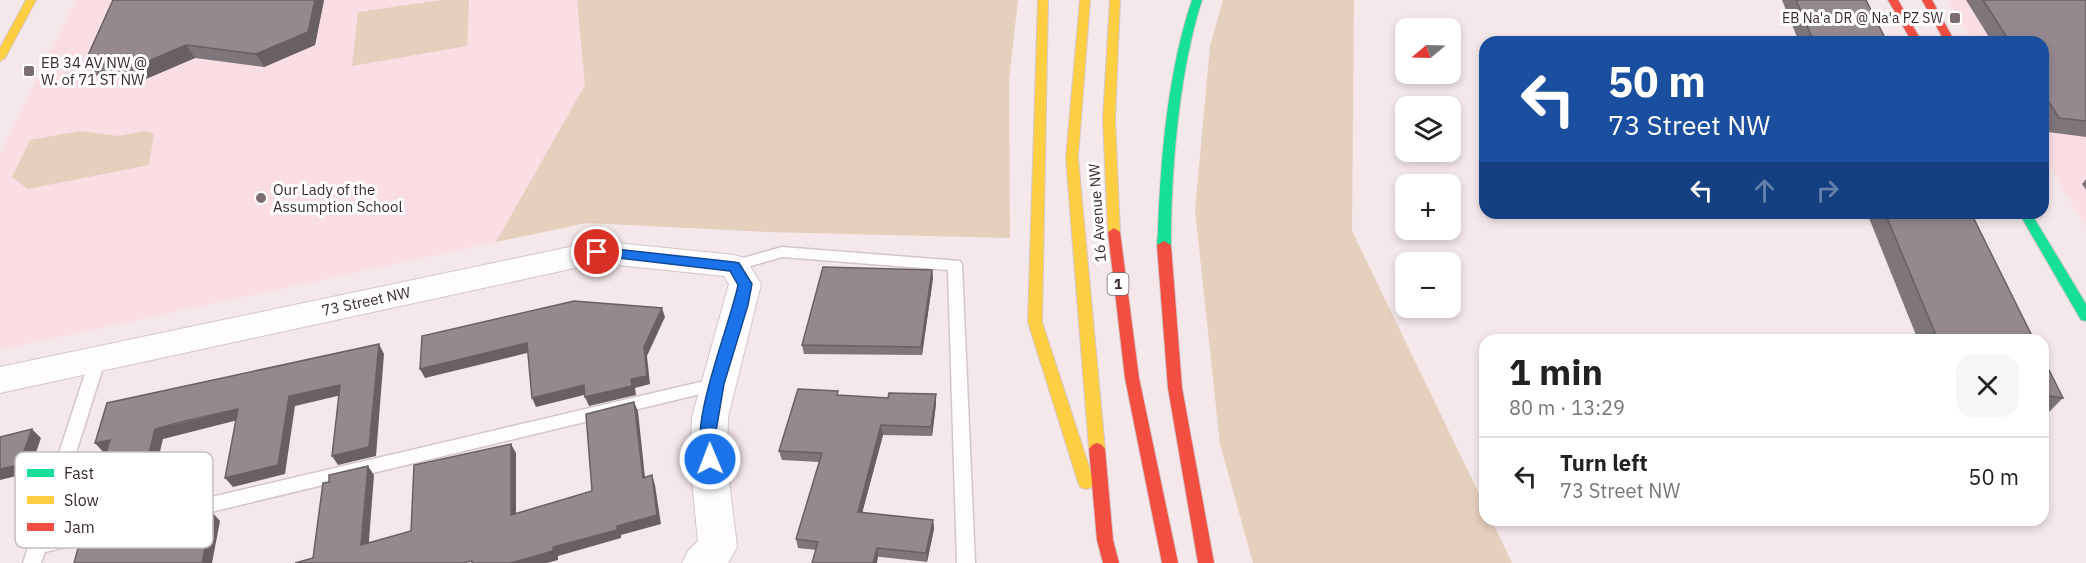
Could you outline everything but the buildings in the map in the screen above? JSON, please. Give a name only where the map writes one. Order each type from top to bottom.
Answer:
[{"type":"main road","points":[[0,58],[31,0]]},
{"type":"main road","points":[[1043,0],[1035,321],[1105,540]]},
{"type":"main road","name":"16 Avenue NW","points":[[1084,0],[1072,158],[1105,540],[1111,563]]},
{"type":"main road","name":"16 Avenue NW","points":[[1114,0],[1109,145],[1116,257],[1137,406],[1170,563]]},
{"type":"main road","points":[[1197,0],[1191,14],[1179,78],[1164,210],[1174,380],[1189,479],[1206,563]]},
{"type":"main road","points":[[1893,0],[1914,36]]},
{"type":"main road","points":[[1927,0],[1947,36]]},
{"type":"main road","points":[[2029,219],[2086,316]]},
{"type":"street","name":"73 Street NW","points":[[0,380],[597,252],[734,266]]},
{"type":"street","points":[[702,563],[718,547],[708,437],[717,384],[741,305],[745,284],[734,266]]},
{"type":"lane","points":[[734,266],[782,252],[955,265],[966,563]]},
{"type":"lane","points":[[68,452],[98,358]]},
{"type":"lane","points":[[213,510],[717,384]]},
{"type":"lane","points":[[35,555],[63,548]]},
{"type":"shaded area","name":"Our Lady of the Assumption School","points":[[75,0],[577,0],[585,85],[496,242],[0,350],[0,154]]},
{"type":"shaded area","points":[[442,0],[469,0],[467,46],[352,66],[358,12]]},
{"type":"shaded area","points":[[577,0],[1018,0],[1009,80],[1010,238],[767,232],[587,223],[496,242],[585,85]]},
{"type":"shaded area","points":[[1223,0],[1354,0],[1352,231],[1479,494],[1479,526],[1494,526],[1512,563],[1253,563],[1220,444],[1195,210],[1210,46]]},
{"type":"shaded area","points":[[1948,0],[2086,0],[2086,227],[2049,166],[2049,36],[1969,36]]},
{"type":"shaded area","points":[[80,131],[118,136],[145,131],[154,134],[149,165],[28,189],[12,177],[30,140]]},
{"type":"traffic: fast","points":[[1164,245],[1167,185],[1179,78],[1184,47],[1197,0]]},
{"type":"traffic: fast","points":[[2029,219],[2086,316]]},
{"type":"traffic: slow","points":[[0,58],[31,0]]},
{"type":"traffic: slow","points":[[1043,0],[1035,322],[1086,482]]},
{"type":"traffic: slow","points":[[1085,0],[1072,158],[1097,449]]},
{"type":"traffic: slow","points":[[1114,232],[1109,119],[1115,0]]},
{"type":"traffic: jam","points":[[1893,0],[1914,36]]},
{"type":"traffic: jam","points":[[1927,0],[1947,36]]},
{"type":"traffic: jam","points":[[1114,232],[1132,378],[1170,563]]},
{"type":"traffic: jam","points":[[1164,245],[1175,388],[1206,563]]},
{"type":"traffic: jam","points":[[1097,449],[1105,540],[1111,563]]},
{"type":"place","name":"EB Na'a DR @ Na'a PZ SW","points":[[1955,18]]},
{"type":"place","name":"EB 34 AV NW @ W. of 71 ST NW","points":[[29,71]]},
{"type":"place","name":"Our Lady of the Assumption School","points":[[261,198]]},
{"type":"route","points":[[597,252],[734,266],[745,284],[741,305],[717,384],[708,437],[710,459]]}]
